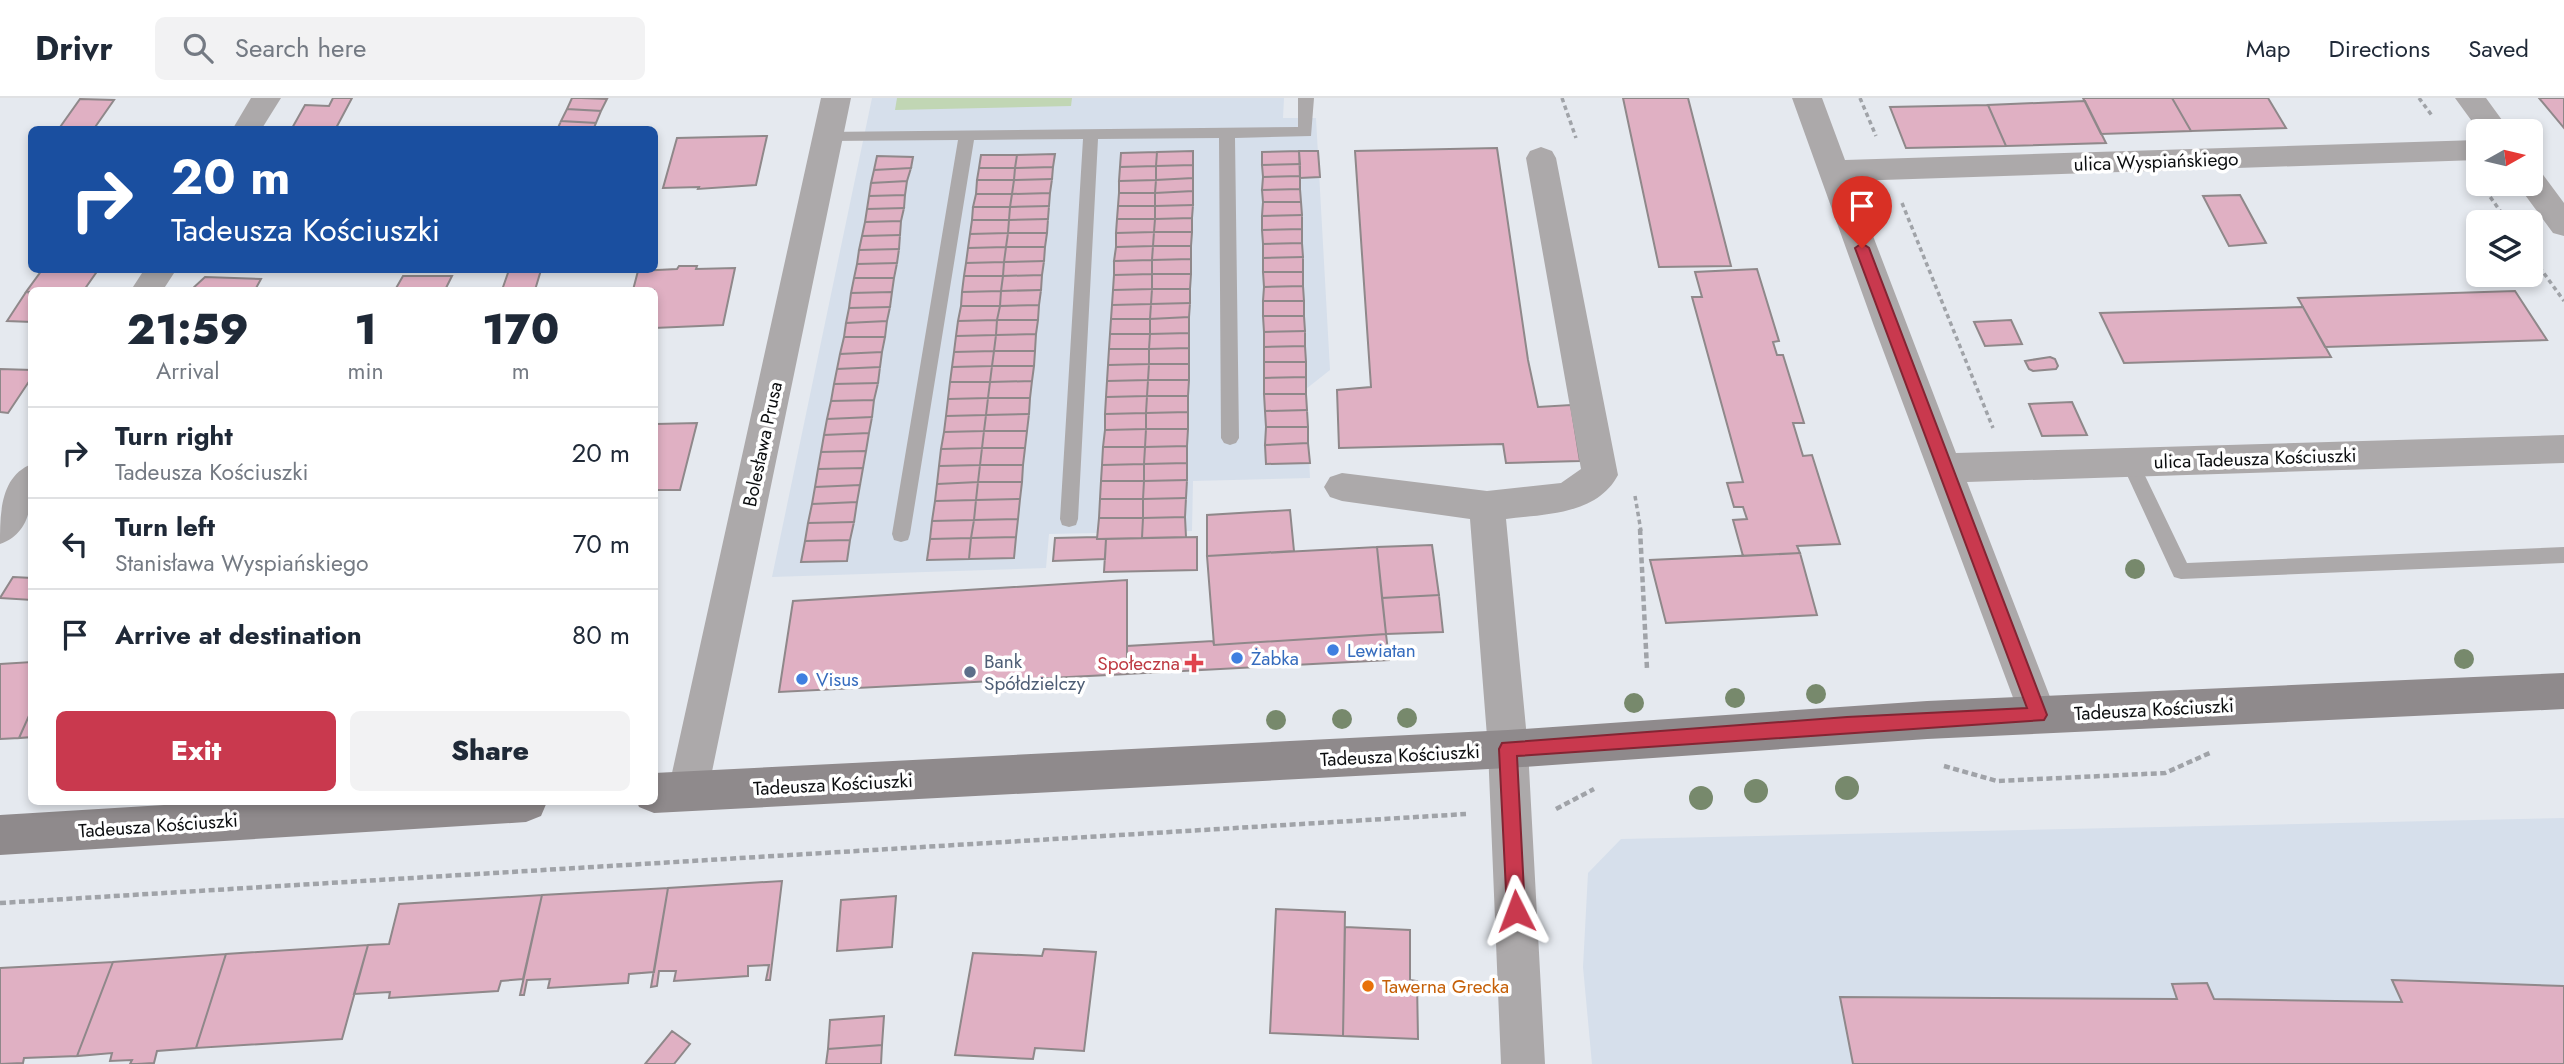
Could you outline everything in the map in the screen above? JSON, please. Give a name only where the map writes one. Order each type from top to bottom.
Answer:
[{"type":"street","points":[[248,126],[266,98]]},
{"type":"street","name":"Bolesława Prusa","points":[[671,792],[836,98]]},
{"type":"street","points":[[1807,98],[1890,326],[2038,715]]},
{"type":"street","points":[[2470,98],[2486,119]]},
{"type":"street","name":"ulica Wyspiańskiego","points":[[1835,171],[2466,150]]},
{"type":"street","points":[[1342,487],[1487,506],[1569,497],[1600,475],[1541,159]]},
{"type":"street","points":[[2542,196],[2564,225]]},
{"type":"street","name":"ulica Tadeusza Kościuszki","points":[[1945,468],[2562,453]]},
{"type":"street","points":[[0,528],[28,484]]},
{"type":"street","points":[[1487,506],[1508,749],[1523,1064]]},
{"type":"street","name":"Tadeusza Kościuszki","points":[[671,792],[1508,749],[1844,725],[2564,691]]},
{"type":"street","name":"Tadeusza Kościuszki","points":[[0,835],[478,805]]},
{"type":"lane","points":[[827,136],[1306,132],[1306,98]]},
{"type":"lane","points":[[1227,133],[1230,438]]},
{"type":"lane","points":[[1069,519],[1091,134]]},
{"type":"lane","points":[[901,534],[967,135]]},
{"type":"lane","points":[[2130,462],[2181,571],[2564,555]]},
{"type":"path","points":[[1860,98],[2008,467]]},
{"type":"path","points":[[2543,272],[2564,301]]},
{"type":"path","points":[[1932,763],[1997,780],[2152,774],[2165,773],[2217,750]]},
{"type":"path","points":[[0,903],[1511,812],[1558,808],[1605,781]]},
{"type":"shaded area","points":[[872,98],[1284,98],[1283,118],[1316,118],[1330,370],[1306,389],[1310,478],[1193,481],[1192,531],[1049,534],[1046,568],[772,577]]},
{"type":"shaded area","points":[[2564,818],[2564,1064],[1592,1064],[1583,967],[1588,873],[1621,839]]},
{"type":"green space","points":[[897,98],[1072,98],[1071,106],[895,110]]},
{"type":"building","points":[[333,98],[352,98],[337,126],[293,126],[305,105],[329,106]]},
{"type":"building","points":[[572,98],[607,99],[601,111],[567,109]]},
{"type":"building","points":[[1623,98],[1688,98],[1731,266],[1659,267]]},
{"type":"building","points":[[2083,98],[2172,98],[2191,131],[2101,134]]},
{"type":"building","points":[[2172,98],[2268,98],[2286,128],[2191,131]]},
{"type":"building","points":[[2539,98],[2564,98],[2564,128]]},
{"type":"building","points":[[80,99],[114,100],[96,126],[61,126]]},
{"type":"building","points":[[2085,101],[2106,143],[2006,146],[1988,105]]},
{"type":"building","points":[[1988,105],[2006,146],[1906,148],[1890,107]]},
{"type":"building","points":[[567,109],[601,111],[596,123],[561,121]]},
{"type":"building","points":[[561,121],[596,123],[595,126],[559,126]]},
{"type":"building","points":[[767,136],[756,185],[698,189],[699,187],[663,188],[677,138]]},
{"type":"building","points":[[1497,148],[1528,360],[1538,407],[1571,405],[1580,461],[1506,463],[1503,444],[1339,448],[1337,390],[1371,387],[1355,151]]},
{"type":"building","points":[[1193,151],[1193,165],[1156,166],[1157,152]]},
{"type":"building","points":[[1299,151],[1300,164],[1262,165],[1262,152]]},
{"type":"building","points":[[1299,151],[1318,151],[1320,177],[1300,178]]},
{"type":"building","points":[[1157,152],[1156,166],[1120,167],[1121,153]]},
{"type":"building","points":[[1055,154],[1053,167],[1015,168],[1017,155]]},
{"type":"building","points":[[981,155],[1017,155],[1015,168],[979,168]]},
{"type":"building","points":[[877,156],[913,157],[911,168],[874,170]]},
{"type":"building","points":[[1300,164],[1300,176],[1263,177],[1262,165]]},
{"type":"building","points":[[1193,165],[1193,178],[1156,180],[1156,166]]},
{"type":"building","points":[[1156,166],[1156,180],[1119,181],[1120,167]]},
{"type":"building","points":[[1053,167],[1052,179],[1014,180],[1015,168]]},
{"type":"building","points":[[911,168],[907,181],[871,183],[874,170]]},
{"type":"building","points":[[979,168],[1015,168],[1014,180],[977,180]]},
{"type":"building","points":[[1300,176],[1300,189],[1262,190],[1263,177]]},
{"type":"building","points":[[1193,178],[1193,191],[1155,193],[1156,180]]},
{"type":"building","points":[[1052,179],[1050,193],[1012,194],[1014,180]]},
{"type":"building","points":[[977,180],[1014,180],[1012,194],[976,194]]},
{"type":"building","points":[[1156,180],[1155,193],[1119,193],[1119,181]]},
{"type":"building","points":[[907,181],[905,195],[869,196],[871,183]]},
{"type":"building","points":[[1300,189],[1301,202],[1263,202],[1262,190]]},
{"type":"building","points":[[1193,191],[1193,205],[1155,206],[1155,193]]},
{"type":"building","points":[[1050,193],[1049,206],[1010,207],[1012,194]]},
{"type":"building","points":[[1119,193],[1155,193],[1155,206],[1118,206]]},
{"type":"building","points":[[976,194],[1012,194],[1010,207],[973,207]]},
{"type":"building","points":[[905,195],[904,208],[867,209],[869,196]]},
{"type":"building","points":[[2240,195],[2266,243],[2229,246],[2203,196]]},
{"type":"building","points":[[1263,202],[1301,202],[1302,215],[1262,216]]},
{"type":"building","points":[[1193,205],[1192,218],[1155,219],[1155,206]]},
{"type":"building","points":[[1049,206],[1048,219],[1009,220],[1010,207]]},
{"type":"building","points":[[1118,206],[1155,206],[1155,219],[1117,219]]},
{"type":"building","points":[[973,207],[1010,207],[1009,220],[972,220]]},
{"type":"building","points":[[904,208],[901,221],[865,222],[867,209]]},
{"type":"building","points":[[1302,215],[1302,229],[1262,230],[1262,216]]},
{"type":"building","points":[[1192,218],[1192,232],[1154,232],[1155,219]]},
{"type":"building","points":[[1048,219],[1047,233],[1008,233],[1009,220]]},
{"type":"building","points":[[1117,219],[1155,219],[1154,232],[1116,233]]},
{"type":"building","points":[[972,220],[1009,220],[1008,233],[970,234]]},
{"type":"building","points":[[901,221],[900,235],[862,236],[865,222]]},
{"type":"building","points":[[1302,229],[1302,243],[1263,244],[1262,230]]},
{"type":"building","points":[[1154,232],[1153,246],[1116,247],[1116,233]]},
{"type":"building","points":[[1154,232],[1192,232],[1191,246],[1153,246]]},
{"type":"building","points":[[1008,233],[1047,233],[1045,247],[1006,247]]},
{"type":"building","points":[[1008,233],[1006,247],[968,248],[970,234]]},
{"type":"building","points":[[900,235],[899,249],[859,250],[862,236]]},
{"type":"building","points":[[1302,243],[1303,257],[1263,258],[1263,244]]},
{"type":"building","points":[[1153,246],[1152,260],[1114,261],[1116,247]]},
{"type":"building","points":[[1153,246],[1191,246],[1191,259],[1152,260]]},
{"type":"building","points":[[1006,247],[1045,247],[1044,261],[1004,262]]},
{"type":"building","points":[[1006,247],[1004,262],[966,263],[968,248]]},
{"type":"building","points":[[899,249],[897,263],[857,264],[859,250]]},
{"type":"building","points":[[1303,257],[1303,272],[1263,272],[1263,258]]},
{"type":"building","points":[[1191,259],[1191,274],[1152,274],[1152,260]]},
{"type":"building","points":[[1152,260],[1152,274],[1114,275],[1114,261]]},
{"type":"building","points":[[1044,261],[1042,275],[1003,276],[1004,262]]},
{"type":"building","points":[[1004,262],[1003,276],[964,276],[966,263]]},
{"type":"building","points":[[897,263],[894,278],[854,278],[857,264]]},
{"type":"building","points":[[679,266],[697,266],[696,269],[735,268],[723,325],[658,328],[658,287],[634,287],[637,273],[677,269]]},
{"type":"building","points":[[1757,269],[1779,341],[1773,342],[1777,355],[1783,355],[1804,423],[1793,423],[1803,456],[1812,455],[1840,544],[1797,546],[1800,553],[1743,556],[1733,520],[1747,519],[1743,507],[1734,507],[1727,483],[1743,482],[1692,297],[1702,297],[1695,272]]},
{"type":"building","points":[[1263,272],[1303,272],[1303,286],[1264,287]]},
{"type":"building","points":[[40,273],[96,273],[86,287],[30,287]]},
{"type":"building","points":[[508,273],[540,273],[536,287],[503,287]]},
{"type":"building","points":[[1152,274],[1152,289],[1113,290],[1114,275]]},
{"type":"building","points":[[1152,274],[1191,274],[1190,289],[1152,289]]},
{"type":"building","points":[[1042,275],[1041,290],[1001,291],[1003,276]]},
{"type":"building","points":[[403,276],[452,276],[446,287],[397,287]]},
{"type":"building","points":[[964,276],[1003,276],[1001,291],[962,292]]},
{"type":"building","points":[[205,277],[261,279],[257,287],[194,287]]},
{"type":"building","points":[[854,278],[894,278],[892,292],[851,293]]},
{"type":"building","points":[[1303,286],[1304,301],[1263,301],[1264,287]]},
{"type":"building","points":[[1152,289],[1151,304],[1112,305],[1113,290]]},
{"type":"building","points":[[1152,289],[1190,289],[1190,303],[1151,304]]},
{"type":"building","points":[[1041,290],[1039,305],[1000,306],[1001,291]]},
{"type":"building","points":[[1001,291],[1000,306],[961,306],[962,292]]},
{"type":"building","points":[[2515,291],[2547,340],[2325,347],[2298,298]]},
{"type":"building","points":[[26,292],[28,292],[28,322],[7,321]]},
{"type":"building","points":[[892,292],[890,307],[849,308],[851,293]]},
{"type":"building","points":[[1263,301],[1304,301],[1304,316],[1263,316]]},
{"type":"building","points":[[1190,303],[1189,317],[1150,319],[1151,304]]},
{"type":"building","points":[[1151,304],[1150,319],[1111,319],[1112,305]]},
{"type":"building","points":[[1039,305],[1038,320],[997,320],[1000,306]]},
{"type":"building","points":[[961,306],[1000,306],[997,320],[958,321]]},
{"type":"building","points":[[890,307],[887,321],[846,323],[849,308]]},
{"type":"building","points":[[2303,307],[2331,357],[2124,363],[2100,313]]},
{"type":"building","points":[[1263,316],[1304,316],[1305,331],[1264,332]]},
{"type":"building","points":[[1189,317],[1189,333],[1150,334],[1150,319]]},
{"type":"building","points":[[1111,319],[1150,319],[1150,334],[1110,334]]},
{"type":"building","points":[[997,320],[1038,320],[1036,334],[996,335]]},
{"type":"building","points":[[997,320],[996,335],[956,336],[958,321]]},
{"type":"building","points":[[2011,320],[2022,344],[1985,346],[1974,322]]},
{"type":"building","points":[[887,321],[885,337],[844,337],[846,323]]},
{"type":"building","points":[[1305,331],[1305,346],[1264,347],[1264,332]]},
{"type":"building","points":[[1189,333],[1189,348],[1149,349],[1150,334]]},
{"type":"building","points":[[1036,334],[1035,351],[994,351],[996,335]]},
{"type":"building","points":[[1110,334],[1150,334],[1149,349],[1109,349]]},
{"type":"building","points":[[996,335],[994,351],[954,352],[956,336]]},
{"type":"building","points":[[844,337],[885,337],[882,352],[840,354]]},
{"type":"building","points":[[1305,346],[1306,362],[1264,362],[1264,347]]},
{"type":"building","points":[[1189,348],[1189,364],[1149,364],[1149,349]]},
{"type":"building","points":[[1109,349],[1149,349],[1149,364],[1108,365]]},
{"type":"building","points":[[994,351],[1035,351],[1034,366],[992,366]]},
{"type":"building","points":[[994,351],[992,366],[952,367],[954,352]]},
{"type":"building","points":[[882,352],[880,367],[837,369],[840,354]]},
{"type":"building","points":[[2050,357],[2055,359],[2058,366],[2056,369],[2033,371],[2025,361]]},
{"type":"building","points":[[1264,362],[1306,362],[1306,377],[1264,378]]},
{"type":"building","points":[[1149,364],[1148,380],[1107,381],[1108,365]]},
{"type":"building","points":[[1149,364],[1189,364],[1189,380],[1148,380]]},
{"type":"building","points":[[992,366],[1034,366],[1032,381],[990,382]]},
{"type":"building","points":[[992,366],[990,382],[950,382],[952,367]]},
{"type":"building","points":[[880,367],[878,383],[834,384],[837,369]]},
{"type":"building","points":[[0,369],[28,370],[28,383],[8,413],[0,412]]},
{"type":"building","points":[[1306,377],[1306,394],[1264,394],[1264,378]]},
{"type":"building","points":[[1148,380],[1147,396],[1106,397],[1107,381]]},
{"type":"building","points":[[1148,380],[1189,380],[1188,396],[1147,396]]},
{"type":"building","points":[[1032,381],[1030,398],[988,398],[990,382]]},
{"type":"building","points":[[950,382],[990,382],[988,398],[948,399]]},
{"type":"building","points":[[878,383],[874,400],[831,401],[834,384]]},
{"type":"building","points":[[1264,394],[1306,394],[1307,410],[1265,411]]},
{"type":"building","points":[[1147,396],[1146,413],[1105,414],[1106,397]]},
{"type":"building","points":[[1147,396],[1188,396],[1188,412],[1146,413]]},
{"type":"building","points":[[988,398],[1030,398],[1029,414],[986,415]]},
{"type":"building","points":[[988,398],[986,415],[946,416],[948,399]]},
{"type":"building","points":[[874,400],[872,417],[827,419],[831,401]]},
{"type":"building","points":[[2072,402],[2087,435],[2042,436],[2029,404]]},
{"type":"building","points":[[1307,410],[1308,427],[1266,427],[1265,411]]},
{"type":"building","points":[[1188,412],[1188,429],[1146,429],[1146,413]]},
{"type":"building","points":[[1146,413],[1146,429],[1105,430],[1105,414]]},
{"type":"building","points":[[1029,414],[1027,431],[984,431],[986,415]]},
{"type":"building","points":[[986,415],[984,431],[944,432],[946,416]]},
{"type":"building","points":[[872,417],[869,433],[824,435],[827,419]]},
{"type":"building","points":[[697,423],[680,490],[658,490],[658,424]]},
{"type":"building","points":[[1266,427],[1308,427],[1308,443],[1265,445]]},
{"type":"building","points":[[1146,429],[1145,447],[1103,447],[1105,430]]},
{"type":"building","points":[[1146,429],[1188,429],[1187,446],[1145,447]]},
{"type":"building","points":[[984,431],[1027,431],[1025,448],[982,448]]},
{"type":"building","points":[[984,431],[982,448],[941,449],[944,432]]},
{"type":"building","points":[[869,433],[866,451],[821,452],[824,435]]},
{"type":"building","points":[[1308,443],[1310,463],[1266,464],[1265,445]]},
{"type":"building","points":[[1187,446],[1187,463],[1144,464],[1145,447]]},
{"type":"building","points":[[1103,447],[1145,447],[1144,464],[1102,465]]},
{"type":"building","points":[[982,448],[1025,448],[1023,465],[980,465]]},
{"type":"building","points":[[982,448],[980,465],[939,466],[941,449]]},
{"type":"building","points":[[866,451],[863,468],[818,469],[821,452]]},
{"type":"building","points":[[1187,463],[1187,480],[1144,481],[1144,464]]},
{"type":"building","points":[[1144,464],[1144,481],[1101,481],[1102,465]]},
{"type":"building","points":[[980,465],[1023,465],[1022,482],[978,482]]},
{"type":"building","points":[[980,465],[978,482],[937,484],[939,466]]},
{"type":"building","points":[[863,468],[860,485],[815,487],[818,469]]},
{"type":"building","points":[[1187,480],[1186,498],[1143,499],[1144,481]]},
{"type":"building","points":[[1101,481],[1144,481],[1143,499],[1100,499]]},
{"type":"building","points":[[978,482],[1022,482],[1020,499],[976,500]]},
{"type":"building","points":[[978,482],[976,500],[935,501],[937,484]]},
{"type":"building","points":[[860,485],[857,502],[812,504],[815,487]]},
{"type":"building","points":[[1186,498],[1185,517],[1143,518],[1143,499]]},
{"type":"building","points":[[1020,499],[1018,519],[974,520],[976,500]]},
{"type":"building","points":[[1100,499],[1143,499],[1143,518],[1099,518]]},
{"type":"building","points":[[976,500],[974,520],[932,521],[935,501]]},
{"type":"building","points":[[857,502],[854,522],[808,523],[812,504]]},
{"type":"building","points":[[1290,510],[1294,551],[1207,556],[1207,515]]},
{"type":"building","points":[[1185,517],[1186,537],[1142,538],[1143,518]]},
{"type":"building","points":[[1099,518],[1143,518],[1142,538],[1097,539]]},
{"type":"building","points":[[1018,519],[1016,537],[971,538],[974,520]]},
{"type":"building","points":[[974,520],[971,538],[930,539],[932,521]]},
{"type":"building","points":[[854,522],[850,540],[805,541],[808,523]]},
{"type":"building","points":[[1016,537],[1014,558],[969,559],[971,538]]},
{"type":"building","points":[[1197,537],[1197,570],[1104,572],[1106,539]]},
{"type":"building","points":[[971,538],[969,559],[927,560],[930,539]]},
{"type":"building","points":[[1055,538],[1106,539],[1105,559],[1053,561]]},
{"type":"building","points":[[850,540],[847,561],[801,562],[805,541]]},
{"type":"building","points":[[1432,545],[1439,595],[1382,598],[1377,547]]},
{"type":"building","points":[[1377,547],[1386,634],[1214,645],[1207,556]]},
{"type":"building","points":[[1800,553],[1817,615],[1666,623],[1650,560]]},
{"type":"building","points":[[13,577],[28,578],[28,600],[0,598]]},
{"type":"building","points":[[1127,580],[1127,674],[779,692],[793,601]]},
{"type":"building","points":[[1439,595],[1443,632],[1386,634],[1382,598]]},
{"type":"building","points":[[1386,634],[1389,660],[1127,674],[1127,646],[1213,641],[1214,645]]},
{"type":"building","points":[[28,662],[28,718],[19,738],[0,739],[0,664]]},
{"type":"building","points":[[28,718],[28,737],[19,738]]},
{"type":"building","points":[[782,881],[770,980],[766,980],[769,965],[748,966],[748,976],[674,981],[676,971],[659,971],[657,986],[651,987],[668,888]]},
{"type":"building","points":[[668,888],[654,972],[629,974],[628,983],[548,988],[550,979],[527,980],[524,995],[520,995],[542,895]]},
{"type":"building","points":[[542,895],[523,979],[501,981],[498,991],[389,998],[390,992],[354,994],[368,945],[389,944],[399,904]]},
{"type":"building","points":[[896,896],[892,947],[837,951],[841,900]]},
{"type":"building","points":[[1276,909],[1345,912],[1343,1036],[1270,1033]]},
{"type":"building","points":[[1345,927],[1410,930],[1410,980],[1417,981],[1418,1039],[1343,1036]]},
{"type":"building","points":[[368,945],[342,1039],[196,1048],[226,954]]},
{"type":"building","points":[[1044,949],[1096,952],[1084,1051],[1035,1048],[1033,1059],[955,1055],[973,953],[1042,956]]},
{"type":"building","points":[[226,954],[196,1048],[157,1051],[154,1063],[110,1061],[112,1053],[77,1056],[113,962]]},
{"type":"building","points":[[113,962],[77,1056],[24,1058],[23,1063],[0,1064],[0,968]]},
{"type":"building","points":[[2392,980],[2564,986],[2564,1064],[1853,1064],[1840,997],[2177,999],[2172,984],[2207,983],[2214,999],[2402,1002]]},
{"type":"building","points":[[884,1016],[882,1045],[828,1049],[830,1020]]},
{"type":"building","points":[[672,1031],[690,1044],[674,1064],[645,1064]]},
{"type":"building","points":[[882,1045],[881,1064],[826,1064],[828,1049]]},
{"type":"place","name":"Lewiatan","points":[[1333,650]]},
{"type":"place","name":"Żabka","points":[[1237,658]]},
{"type":"place","name":"Społeczna","points":[[1194,663]]},
{"type":"place","name":"Bank Spółdzielczy","points":[[970,672]]},
{"type":"place","name":"Visus","points":[[802,679]]},
{"type":"place","name":"Tawerna Grecka","points":[[1368,986]]},
{"type":"route","points":[[1516,911],[1508,749],[1608,740],[2038,715],[1862,248]]}]
